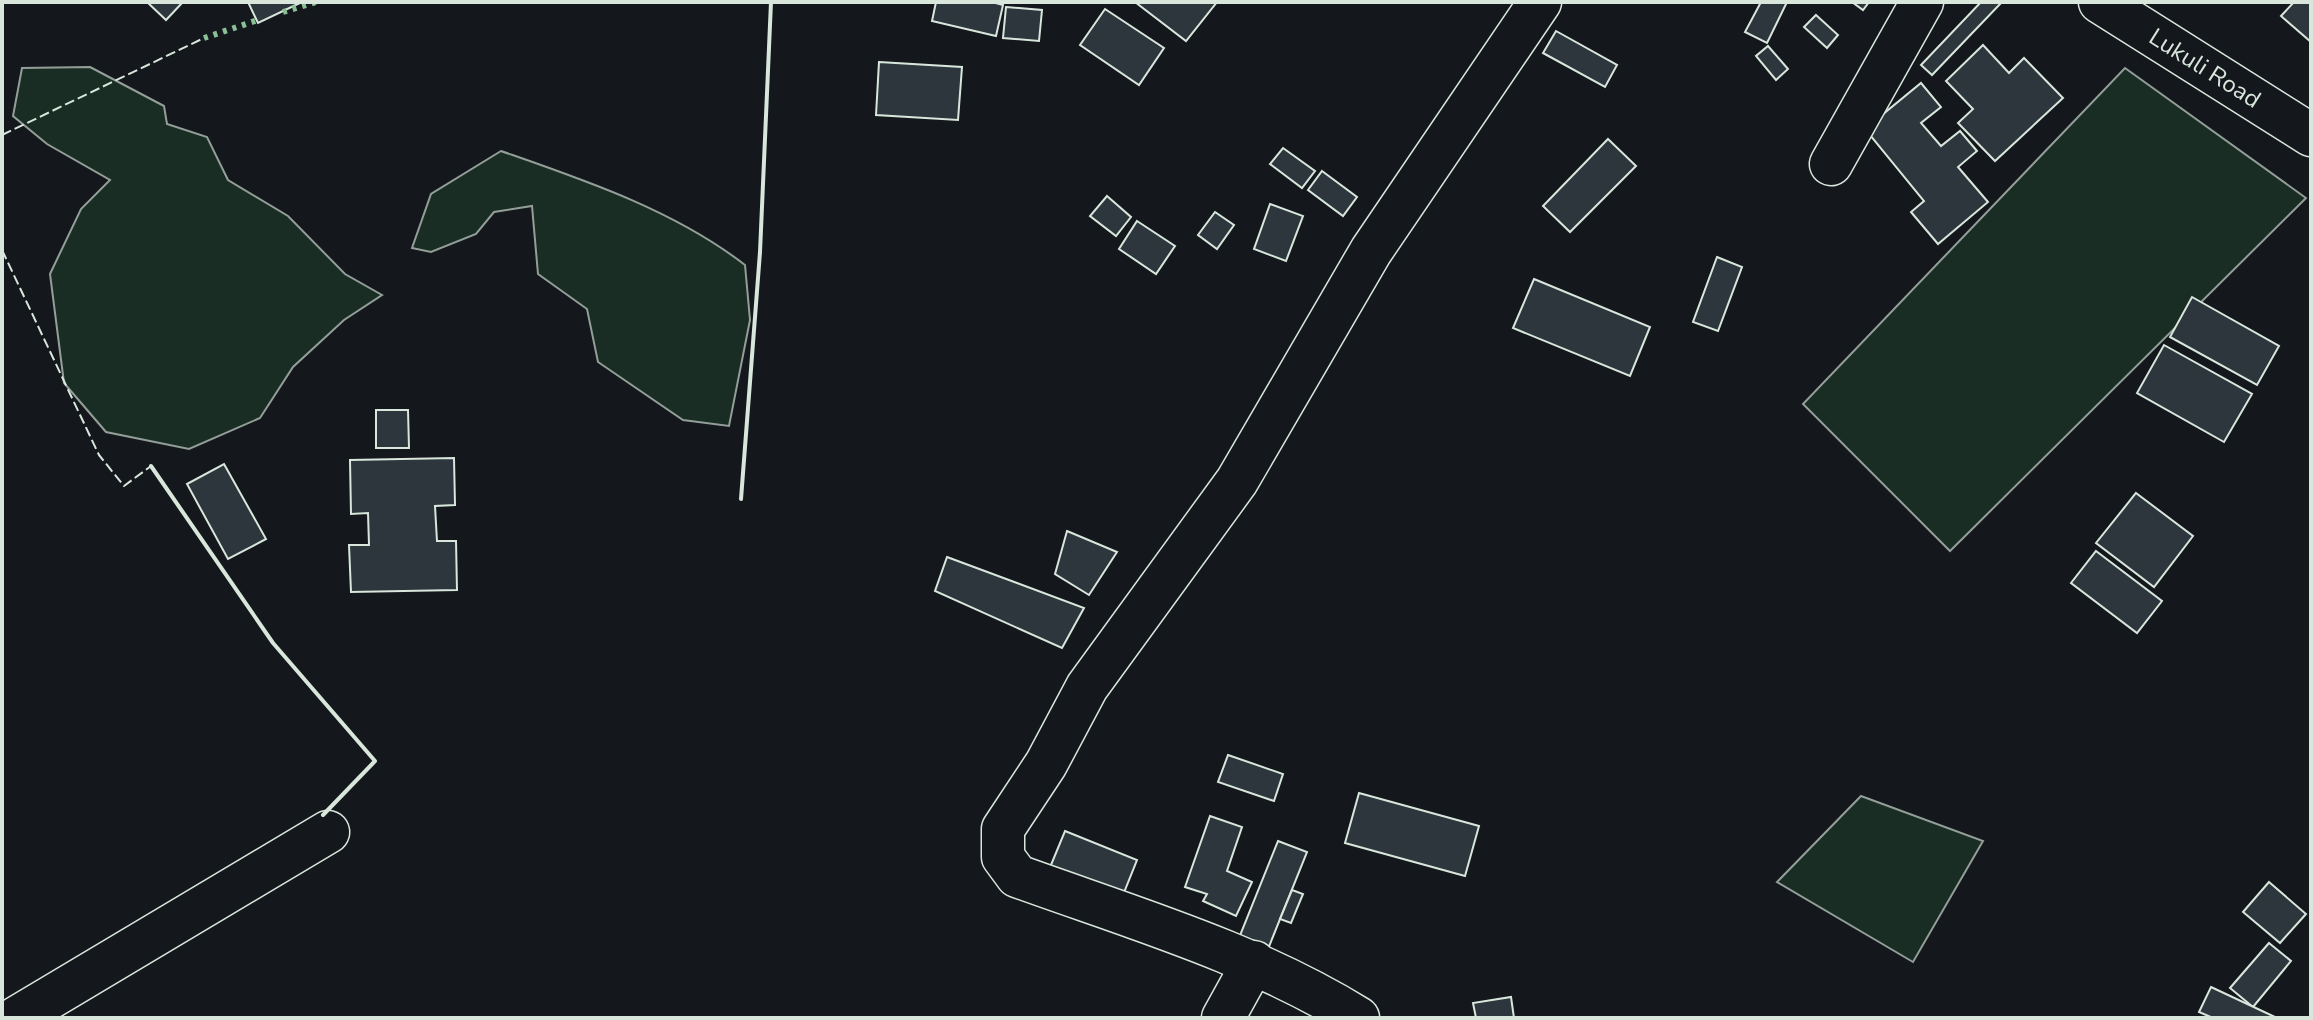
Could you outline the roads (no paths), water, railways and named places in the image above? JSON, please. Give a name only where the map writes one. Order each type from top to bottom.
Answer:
[{"type":"street","points":[[1358,1018],[1312,990],[1254,962],[1017,876],[1003,857],[1003,829],[1046,764],[1087,687],[1237,481],[1365,261],[1540,2]]},
{"type":"street","points":[[1831,164],[1922,2]]},
{"type":"street","name":"Lukuli Road","points":[[2100,2],[2311,135]]},
{"type":"street","points":[[16,1018],[328,832]]},
{"type":"street","points":[[1223,1018],[1254,962]]}]
